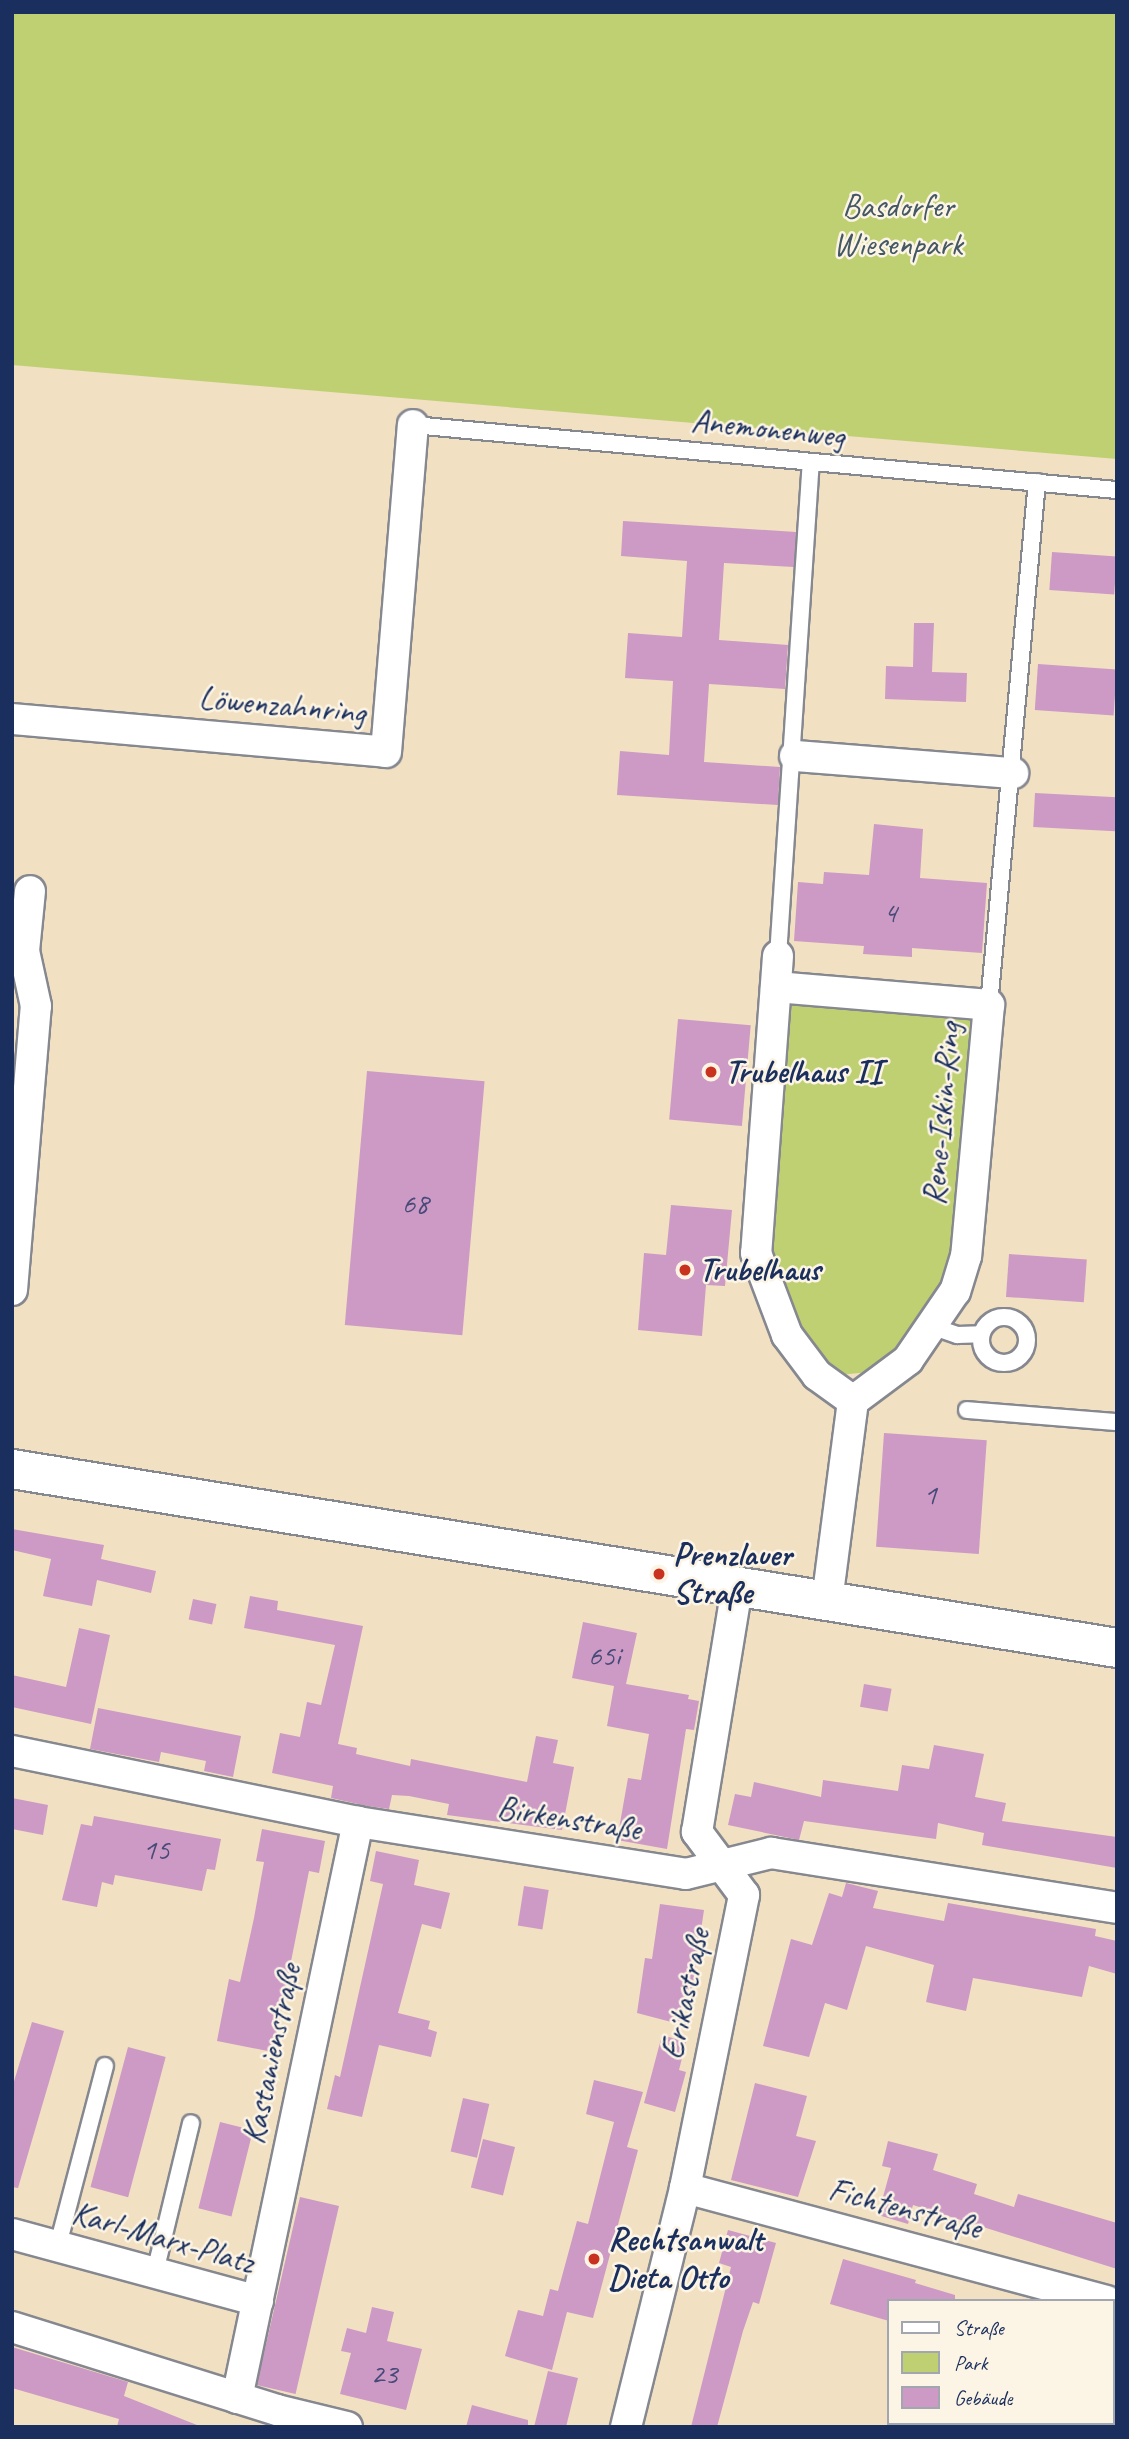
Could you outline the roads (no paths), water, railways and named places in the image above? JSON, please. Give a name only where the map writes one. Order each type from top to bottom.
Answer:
[{"type":"main road","points":[[12,1469],[1117,1648]]},
{"type":"street","name":"Löwenzahnring","points":[[12,719],[386,752],[413,425]]},
{"type":"street","points":[[795,756],[1013,773]]},
{"type":"street","points":[[12,1290],[36,1006],[24,951],[30,891]]},
{"type":"street","points":[[778,956],[756,1253],[787,1335],[817,1375],[853,1401],[827,1600]]},
{"type":"street","name":"Rene-Iskin-Ring","points":[[776,987],[989,1005],[966,1256],[955,1291],[908,1360],[853,1401]]},
{"type":"street","name":"Erikastraße","points":[[626,2427],[685,2189],[744,1895],[698,1832],[737,1587]]},
{"type":"street","name":"Birkenstraße","points":[[12,1751],[358,1822],[686,1874],[771,1853],[1117,1908]]},
{"type":"street","name":"Kastanienstraße","points":[[258,2301],[358,1822]]},
{"type":"street","name":"Fichtenstraße","points":[[685,2189],[1098,2299]]},
{"type":"street","name":"Karl-Marx-Platz","points":[[12,2234],[258,2301],[237,2398]]},
{"type":"street","points":[[12,2328],[237,2398],[347,2427]]},
{"type":"lane","name":"Anemonenweg","points":[[413,425],[811,464],[1117,490]]},
{"type":"lane","points":[[778,956],[795,756],[811,464]]},
{"type":"lane","points":[[989,1005],[1013,773],[1037,482]]},
{"type":"lane","points":[[931,1326],[957,1335],[981,1334]]},
{"type":"lane","points":[[967,1410],[1117,1422]]},
{"type":"lane","points":[[58,2245],[105,2066]]},
{"type":"lane","points":[[155,2272],[191,2123]]},
{"type":"place","name":"Trubelhaus II","points":[[711,1072]]},
{"type":"place","name":"Trubelhaus","points":[[685,1270]]},
{"type":"place","name":"Prenzlauer Straße","points":[[659,1574]]},
{"type":"place","name":"Rechtsanwalt Dieta Otto","points":[[594,2259]]},
{"type":"park label","name":"Basdorfer Wiesenpark","points":[[898,226]]}]
